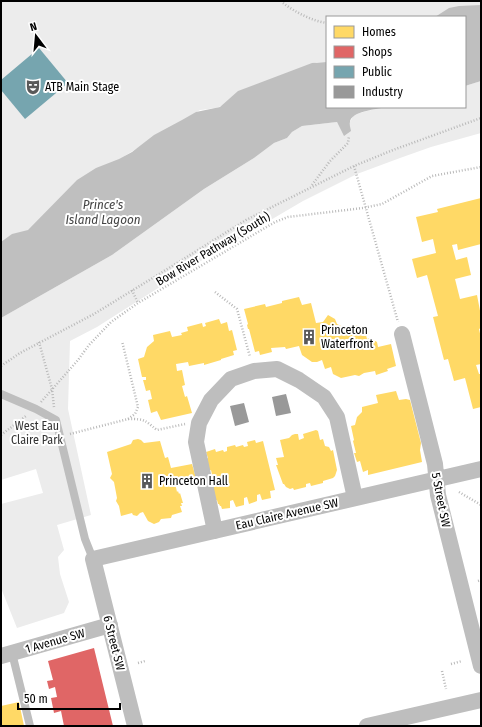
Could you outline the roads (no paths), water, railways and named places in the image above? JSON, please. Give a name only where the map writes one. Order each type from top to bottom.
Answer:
[{"type":"street","name":"5 Street SW","points":[[402,334],[434,464],[438,495],[481,666]]},
{"type":"street","points":[[215,531],[196,442],[199,423],[211,400],[231,379],[254,371],[277,369],[299,380],[324,397],[337,417],[355,498]]},
{"type":"street","name":"Eau Claire Avenue SW","points":[[93,559],[481,469]]},
{"type":"street","name":"6 Street SW","points":[[93,559],[135,726]]},
{"type":"street","name":"1 Avenue SW","points":[[5,652],[110,625]]},
{"type":"street","points":[[367,726],[481,700]]},
{"type":"lane","points":[[1,394],[36,409],[56,420],[85,539],[93,559]]},
{"type":"lane","points":[[5,652],[30,726]]},
{"type":"water","points":[[481,5],[481,81],[466,86],[466,16],[437,16],[449,8]]},
{"type":"water","name":"Prince's Island Lagoon","points":[[326,62],[326,108],[382,108],[355,115],[350,122],[351,131],[344,136],[337,122],[302,126],[292,132],[287,138],[274,143],[254,158],[204,189],[112,255],[1,318],[1,242],[12,234],[28,230],[77,180],[96,168],[132,152],[154,135],[196,112],[220,107],[238,91],[312,63]]},
{"type":"place","name":"ATB Main Stage","points":[[33,87]]},
{"type":"place","name":"Princeton Waterfront","points":[[309,337]]},
{"type":"place","name":"Princeton Hall","points":[[147,481]]},
{"type":"park label","name":"West Eau Claire Park","points":[[37,433]]}]
